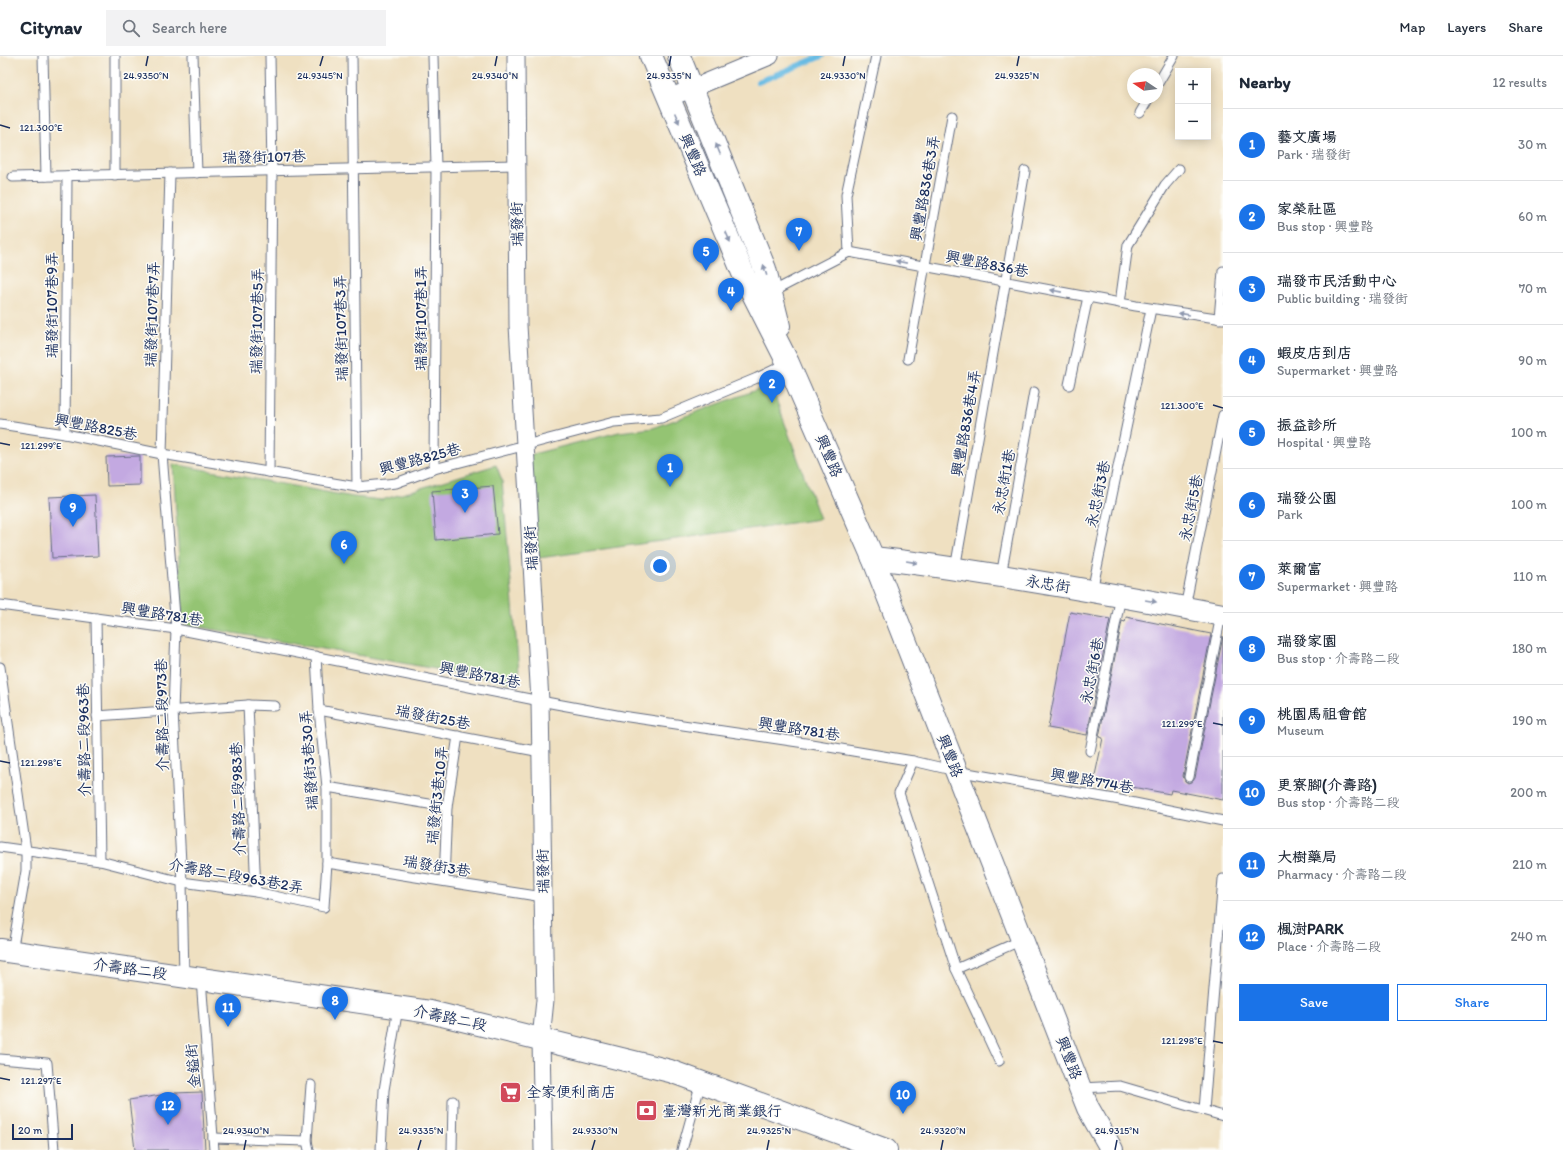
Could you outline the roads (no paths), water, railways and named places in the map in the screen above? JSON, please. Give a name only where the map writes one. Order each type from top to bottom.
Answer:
[{"type":"main road","name":"興豐路","points":[[651,56],[746,280],[763,296]]},
{"type":"main road","name":"興豐路","points":[[679,56],[765,269],[763,296],[788,363],[873,558],[1088,1108],[1112,1150]]},
{"type":"main road","name":"永忠街","points":[[873,558],[905,561],[1001,576],[1222,615]]},
{"type":"main road","name":"介壽路二段","points":[[6,951],[430,1012],[670,1070],[886,1150]]},
{"type":"street","name":"瑞發街","points":[[516,56],[518,325],[540,701],[544,1000],[541,1039],[543,1150]]},
{"type":"street","points":[[669,98],[770,56]]},
{"type":"lane","points":[[43,56],[46,176]]},
{"type":"lane","points":[[115,56],[115,175]]},
{"type":"lane","points":[[193,56],[197,173]]},
{"type":"lane","name":"瑞發街107巷5弄","points":[[269,472],[272,171],[270,56]]},
{"type":"lane","name":"瑞發街107巷3弄","points":[[352,56],[357,487]]},
{"type":"lane","name":"瑞發街107巷1弄","points":[[433,56],[436,167],[434,469]]},
{"type":"lane","points":[[763,296],[849,252],[846,195],[876,56]]},
{"type":"lane","points":[[1163,75],[1174,56]]},
{"type":"lane","points":[[1140,114],[1146,104]]},
{"type":"lane","name":"興豐路836巷3弄","points":[[908,359],[952,116]]},
{"type":"lane","name":"瑞發街107巷","points":[[12,177],[516,165]]},
{"type":"lane","points":[[1120,303],[1128,245],[1165,185],[1179,169]]},
{"type":"lane","name":"興豐路836巷4弄","points":[[955,569],[1025,171]]},
{"type":"lane","name":"瑞發街107巷7弄","points":[[162,454],[170,173]]},
{"type":"lane","name":"瑞發街107巷9弄","points":[[65,434],[67,176]]},
{"type":"lane","name":"興豐路836巷","points":[[849,252],[1120,303],[1221,319]]},
{"type":"lane","points":[[1221,319],[1223,271]]},
{"type":"lane","points":[[1068,385],[1088,297]]},
{"type":"lane","name":"永忠街3巷","points":[[1092,591],[1151,308]]},
{"type":"lane","name":"興豐路825巷","points":[[0,424],[65,434],[162,454],[357,487],[396,483],[434,469],[614,422],[661,418],[757,378],[788,363]]},
{"type":"lane","name":"永忠街1巷","points":[[1001,576],[1034,392]]},
{"type":"lane","name":"永忠街5巷","points":[[1185,608],[1223,414]]},
{"type":"lane","name":"介壽路二段973巷","points":[[162,454],[176,629],[173,711],[182,882],[192,978]]},
{"type":"lane","name":"永忠街6巷","points":[[1090,751],[1121,596]]},
{"type":"lane","name":"興豐路781巷","points":[[0,605],[176,629],[622,716],[804,743],[913,761],[956,771]]},
{"type":"lane","points":[[1189,777],[1222,615]]},
{"type":"lane","name":"介壽路二段963巷","points":[[96,618],[100,861]]},
{"type":"lane","name":"瑞發街3巷30弄","points":[[316,656],[319,710],[327,787],[327,863]]},
{"type":"lane","points":[[0,667],[26,850],[26,871],[6,951]]},
{"type":"lane","points":[[97,716],[248,705],[275,706]]},
{"type":"lane","name":"介壽路二段983巷","points":[[248,705],[256,892]]},
{"type":"lane","name":"瑞發街25巷","points":[[319,710],[541,752]]},
{"type":"lane","name":"瑞發街3巷10弄","points":[[444,881],[447,807],[458,736]]},
{"type":"lane","points":[[913,761],[899,793],[956,970],[998,1061]]},
{"type":"lane","name":"興豐路774巷","points":[[956,771],[1120,800],[1223,821]]},
{"type":"lane","points":[[327,787],[447,807]]},
{"type":"lane","name":"介壽路二段963巷2弄","points":[[0,847],[100,861],[182,882],[256,892],[324,907],[327,863]]},
{"type":"lane","name":"瑞發街3巷","points":[[327,863],[543,897]]},
{"type":"lane","points":[[1204,1110],[1223,879]]},
{"type":"lane","points":[[956,970],[1022,940]]},
{"type":"lane","name":"金鎰街","points":[[192,978],[214,1150]]},
{"type":"lane","points":[[381,1150],[384,1090],[398,1008]]},
{"type":"lane","points":[[0,1059],[47,1062],[54,1150]]},
{"type":"lane","points":[[682,1150],[701,1082]]},
{"type":"lane","points":[[309,1150],[307,1141],[311,1085]]},
{"type":"lane","points":[[1080,1088],[1120,1086],[1223,1116]]},
{"type":"lane","points":[[452,1150],[453,1101]]},
{"type":"lane","points":[[213,1138],[307,1141]]},
{"type":"waterway","points":[[758,82],[822,56]]},
{"type":"place","name":"萊爾富","points":[[799,251]]},
{"type":"place","name":"振益診所","points":[[706,271]]},
{"type":"place","name":"蝦皮店到店","points":[[731,311]]},
{"type":"place","name":"家榮社區","points":[[772,403]]},
{"type":"place","name":"藝文廣場","points":[[670,487]]},
{"type":"place","name":"瑞發市民活動中心","points":[[465,513]]},
{"type":"place","name":"桃園馬祖會館","points":[[73,527]]},
{"type":"place","name":"瑞發公園","points":[[344,564]]},
{"type":"place","name":"瑞發家園","points":[[335,1020]]},
{"type":"place","name":"大樹藥局","points":[[228,1027]]},
{"type":"place","name":"全家便利商店","points":[[510,1092]]},
{"type":"place","name":"臺灣新光商業銀行","points":[[647,1111]]},
{"type":"place","name":"更寮腳(介壽路)","points":[[903,1114]]},
{"type":"place","name":"楓澍PARK","points":[[168,1125]]}]
